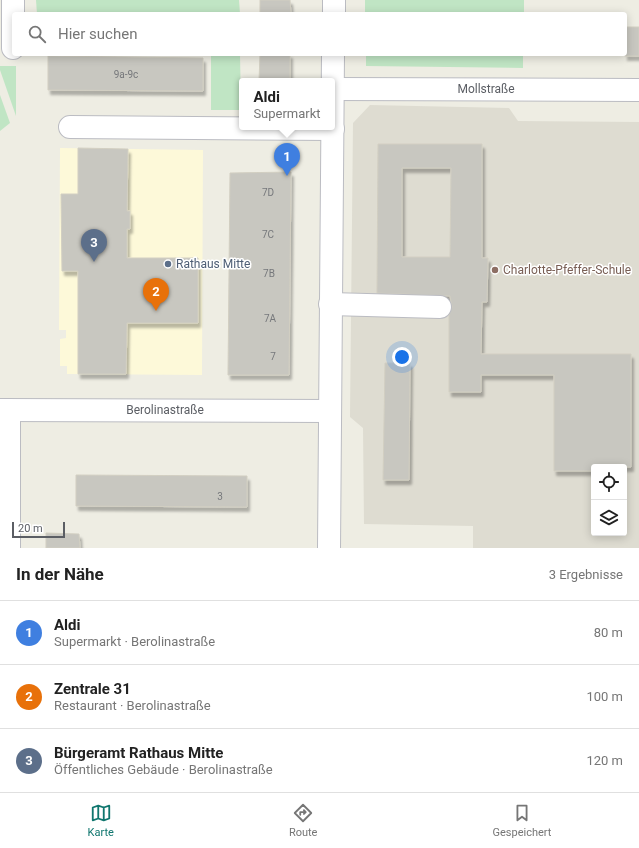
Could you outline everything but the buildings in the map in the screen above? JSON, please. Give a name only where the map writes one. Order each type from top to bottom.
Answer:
[{"type":"street","points":[[13,0],[13,12]]},
{"type":"street","points":[[334,0],[334,12]]},
{"type":"street","points":[[333,56],[333,78]]},
{"type":"street","name":"Mollstraße","points":[[335,89],[639,90]]},
{"type":"street","points":[[70,127],[239,128]]},
{"type":"street","points":[[329,548],[330,304],[333,130]]},
{"type":"street","points":[[330,304],[440,307]]},
{"type":"street","points":[[4,410],[4,475],[8,548]]},
{"type":"street","name":"Berolinastraße","points":[[4,410],[330,411]]},
{"type":"shaded area","name":"Charlotte-Pfeffer-Schule","points":[[370,105],[509,108],[518,121],[639,122],[639,548],[473,548],[473,526],[364,524],[363,428],[350,417],[353,123]]},
{"type":"shaded area","points":[[60,148],[203,150],[202,375],[67,374],[67,366],[60,366],[60,339],[66,338],[66,330],[59,330]]},
{"type":"green space","points":[[36,0],[239,0],[240,12],[37,12]]},
{"type":"green space","points":[[365,0],[524,0],[524,12],[365,12]]},
{"type":"green space","points":[[211,56],[240,56],[239,110],[211,110]]},
{"type":"green space","points":[[366,56],[523,56],[523,68],[366,66]]},
{"type":"green space","points":[[0,66],[16,66],[16,116],[0,70]]},
{"type":"green space","points":[[0,95],[10,123],[0,131]]},
{"type":"place","name":"Aldi","points":[[287,176]]},
{"type":"place","name":"Bürgeramt Rathaus Mitte","points":[[94,262]]},
{"type":"place","name":"Rathaus Mitte","points":[[168,264]]},
{"type":"place","name":"Charlotte-Pfeffer-Schule","points":[[495,270]]},
{"type":"place","name":"Zentrale 31","points":[[156,311]]}]
